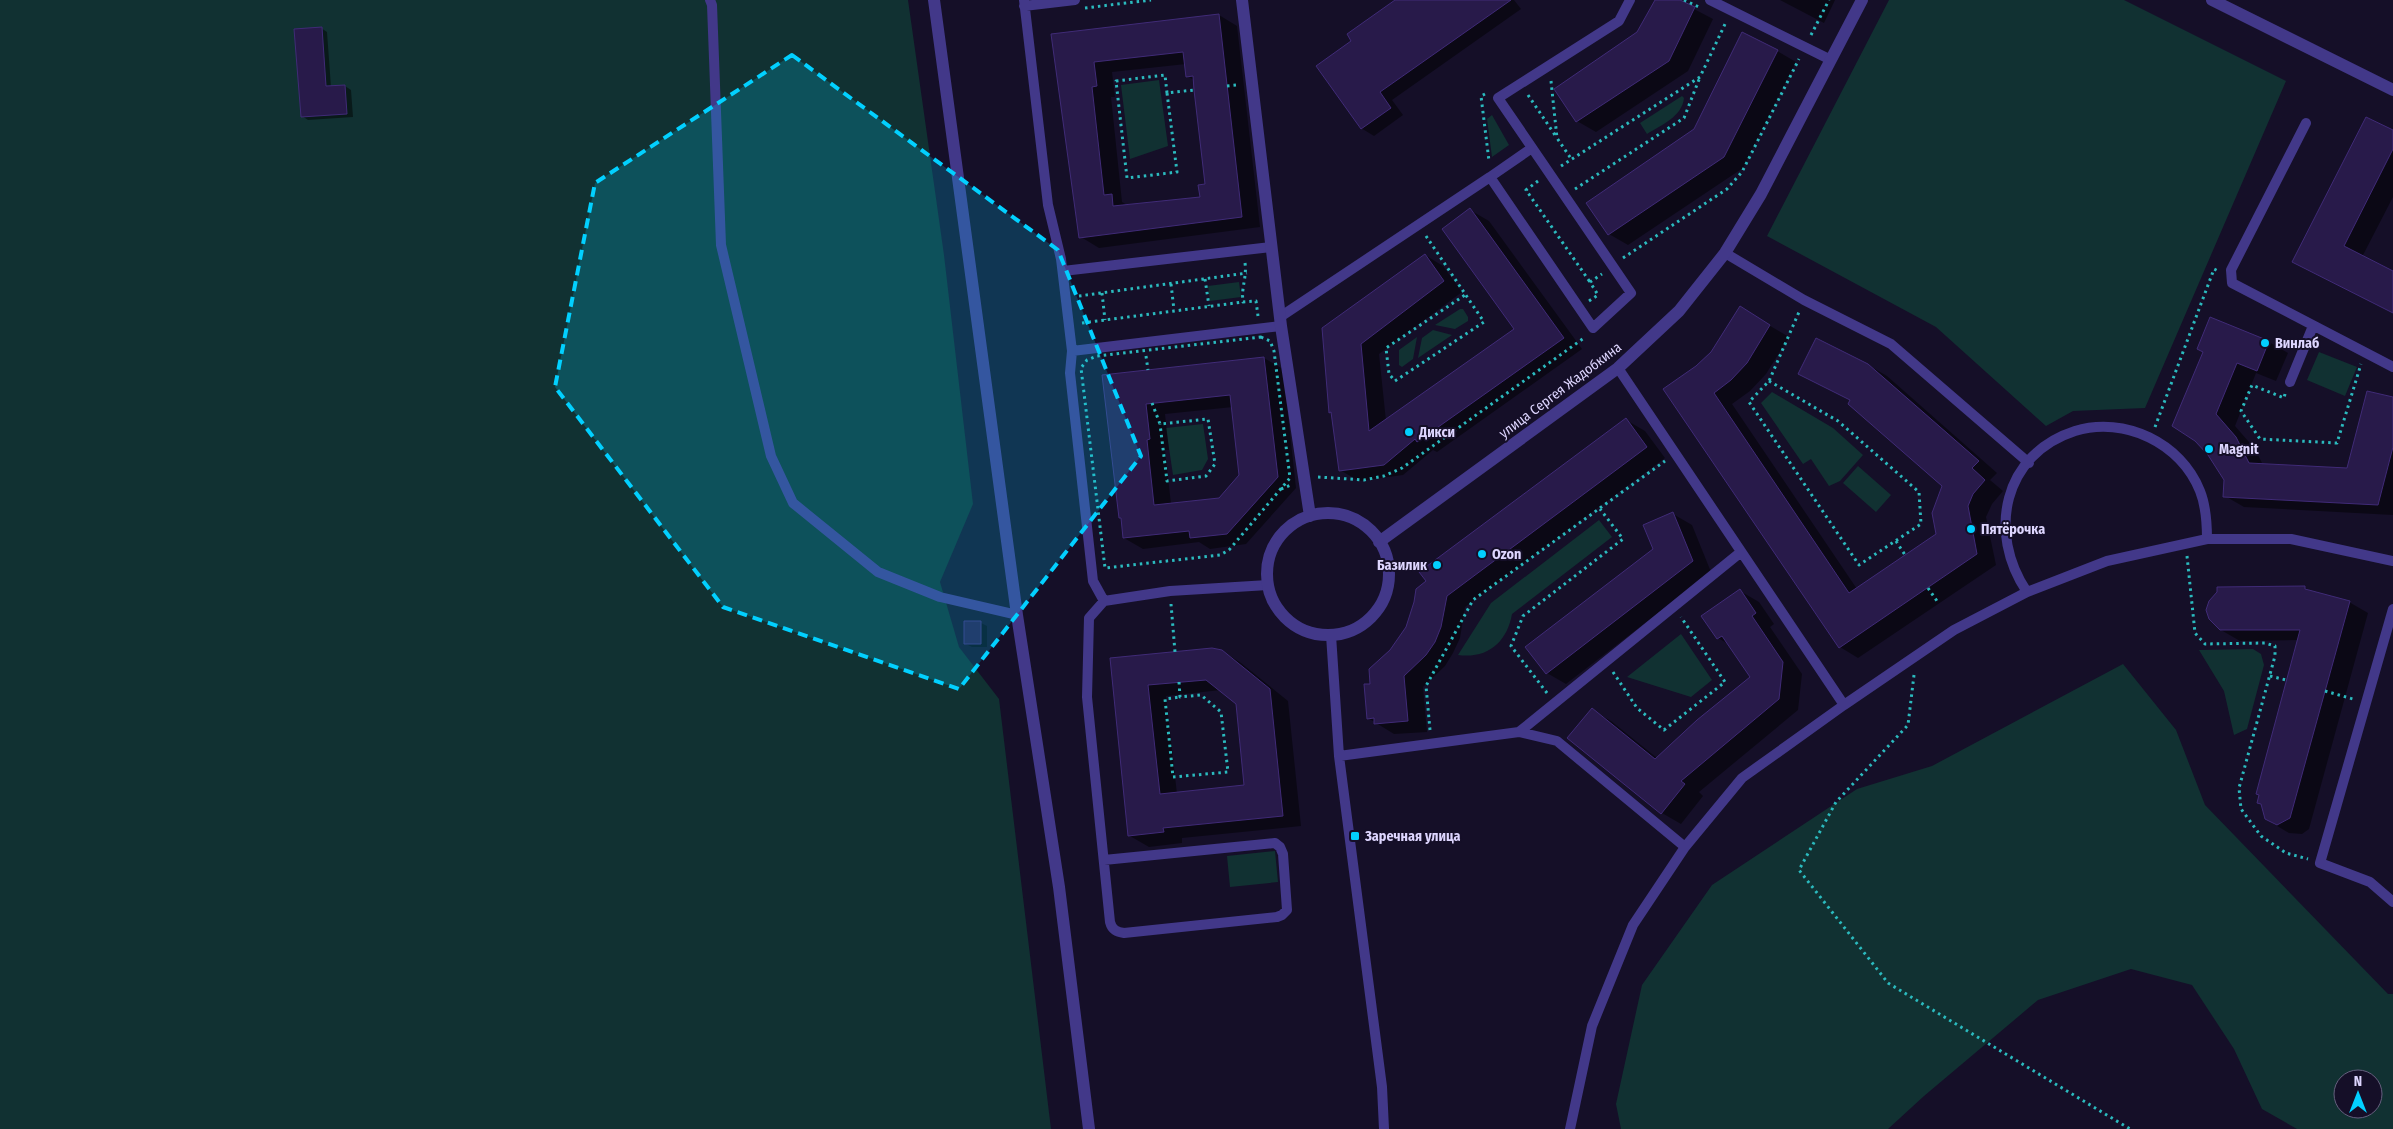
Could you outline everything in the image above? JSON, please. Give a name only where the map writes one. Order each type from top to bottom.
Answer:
[{"type":"street","points":[[934,0],[1016,615],[1059,887],[1089,1129]]},
{"type":"street","points":[[1242,0],[1280,321],[1279,350],[1310,516]]},
{"type":"street","name":"улица Сергея Жадобкина","points":[[1379,542],[1618,368],[1679,311],[1725,253],[1761,194],[1862,0]]},
{"type":"street","points":[[2212,0],[2393,90]]},
{"type":"street","points":[[1325,514],[1341,515],[1356,521],[1369,530],[1379,542],[1386,556],[1389,572],[1388,588],[1382,603],[1373,616],[1361,626],[1346,632],[1330,635],[1315,634],[1300,628],[1287,619],[1277,607],[1268,585],[1268,561],[1274,546],[1283,533],[1295,523],[1310,516],[1325,514]]},
{"type":"lane","points":[[710,0],[712,5],[721,245],[771,456],[793,503],[878,572],[940,597],[1016,615]]},
{"type":"lane","points":[[1075,0],[1024,3],[1048,205],[1063,271],[1072,351],[1070,373],[1092,581],[1104,601]]},
{"type":"lane","points":[[1490,177],[1593,328],[1631,293],[1498,98],[1619,21],[1630,0]]},
{"type":"lane","points":[[1710,0],[1831,60]]},
{"type":"lane","points":[[2306,123],[2231,270],[2230,277],[2232,283],[2393,367]]},
{"type":"lane","points":[[1072,351],[1261,332],[1280,321],[1532,148]]},
{"type":"lane","points":[[1063,271],[1271,246]]},
{"type":"lane","points":[[1725,253],[1804,300],[1891,344],[2029,463]]},
{"type":"lane","points":[[2290,382],[2313,326]]},
{"type":"lane","points":[[1618,368],[1844,705]]},
{"type":"lane","points":[[2027,592],[2010,563],[2004,531],[2009,498],[2015,483],[2029,463],[2047,446],[2076,431],[2109,427],[2126,429],[2151,437],[2170,450],[2192,475],[2205,506],[2207,539]]},
{"type":"lane","points":[[1570,1129],[1592,1026],[1633,924],[1685,847],[1742,778],[1844,705],[1954,630],[2027,592],[2107,560],[2207,539],[2291,539],[2393,561]]},
{"type":"lane","points":[[1519,732],[1741,552]]},
{"type":"lane","points":[[1104,860],[1275,843],[1280,847],[1283,854],[1287,910],[1277,917],[1118,932],[1112,928],[1110,922],[1086,697],[1090,618],[1104,601],[1170,591],[1268,585]]},
{"type":"lane","points":[[2393,609],[2320,862],[2370,882],[2393,902]]},
{"type":"lane","points":[[1330,635],[1339,756],[1382,1087],[1384,1129]]},
{"type":"lane","points":[[1339,756],[1519,732],[1557,741],[1685,847]]},
{"type":"path","points":[[1084,8],[1150,0]]},
{"type":"path","points":[[1684,0],[1701,8]]},
{"type":"path","points":[[1616,252],[1621,260],[1727,188],[1742,172],[1829,0]]},
{"type":"path","points":[[1718,17],[1734,25]]},
{"type":"path","points":[[1573,190],[1684,118],[1700,76],[1726,21]]},
{"type":"path","points":[[1791,54],[1799,58]]},
{"type":"path","points":[[1165,75],[1167,93],[1177,172],[1127,178],[1116,81],[1165,75]]},
{"type":"path","points":[[1550,76],[1556,138]]},
{"type":"path","points":[[1563,175],[1558,168],[1700,76]]},
{"type":"path","points":[[1227,86],[1240,84]]},
{"type":"path","points":[[1520,84],[1572,160]]},
{"type":"path","points":[[1167,93],[1194,90]]},
{"type":"path","points":[[1490,91],[1481,96],[1490,164]]},
{"type":"path","points":[[1522,193],[1539,181],[1533,171],[1539,158]]},
{"type":"path","points":[[1568,182],[1578,198]]},
{"type":"path","points":[[1526,190],[1598,295],[1587,303],[1588,307],[1582,312]]},
{"type":"path","points":[[1423,232],[1466,295],[1484,322],[1395,381],[1389,374],[1386,348],[1466,295]]},
{"type":"path","points":[[1243,302],[1242,289],[1246,273],[1245,260],[1251,258],[1250,249]]},
{"type":"path","points":[[2151,437],[2214,269],[2230,277]]},
{"type":"path","points":[[1079,296],[1246,273]]},
{"type":"path","points":[[1590,282],[1603,274],[1608,281]]},
{"type":"path","points":[[1205,279],[1208,306]]},
{"type":"path","points":[[1171,284],[1174,311]]},
{"type":"path","points":[[1102,293],[1105,320]]},
{"type":"path","points":[[1769,381],[1838,421],[1919,492],[1921,524],[1859,566],[1748,402],[1769,381],[1804,300]]},
{"type":"path","points":[[1082,323],[1256,301],[1261,332],[1279,350],[1290,478],[1229,550],[1220,555],[1105,568],[1081,368],[1087,360],[1097,356],[1146,351],[1261,332]]},
{"type":"path","points":[[1281,489],[1322,476],[1364,480],[1384,476],[1402,468],[1585,339],[1580,333]]},
{"type":"path","points":[[1146,351],[1148,370]]},
{"type":"path","points":[[2290,382],[2284,398],[2252,385],[2241,411],[2260,439],[2338,443],[2364,352]]},
{"type":"path","points":[[1152,403],[1160,424],[1167,481],[1206,476],[1215,464],[1208,419],[1160,424]]},
{"type":"path","points":[[1431,744],[1426,686],[1473,600],[1674,454]]},
{"type":"path","points":[[1554,702],[1511,646],[1523,616],[1623,539],[1600,509]]},
{"type":"path","points":[[1896,541],[1905,555]]},
{"type":"path","points":[[2186,543],[2194,633],[2205,644],[2265,643],[2274,646],[2276,650],[2239,788],[2241,808],[2260,836],[2286,853],[2320,862]]},
{"type":"path","points":[[1928,588],[1939,604]]},
{"type":"path","points":[[1170,591],[1176,652]]},
{"type":"path","points":[[1605,661],[1637,708],[1664,730],[1725,682],[1673,606]]},
{"type":"path","points":[[1916,656],[1908,725],[1836,802],[1799,870],[1888,984],[2130,1129]]},
{"type":"path","points":[[2270,676],[2286,680]]},
{"type":"path","points":[[1179,682],[1180,697]]},
{"type":"path","points":[[2325,691],[2366,702]]},
{"type":"path","points":[[1201,695],[1222,712],[1228,772],[1173,777],[1165,699],[1180,697],[1201,695]]},
{"type":"highlighted area","points":[[792,55],[1058,250],[1141,456],[959,689],[723,607],[555,387],[595,183]]},
{"type":"green space","points":[[0,0],[908,0],[944,255],[973,504],[940,582],[959,647],[999,699],[1051,1129],[0,1129]]},
{"type":"green space","points":[[1889,0],[2124,0],[2286,81],[2145,408],[2073,411],[2046,426],[1936,327],[1767,236]]},
{"type":"green space","points":[[1159,80],[1168,146],[1130,159],[1121,85]]},
{"type":"green space","points":[[1682,96],[1684,98],[1682,105],[1675,115],[1647,134],[1640,123]]},
{"type":"green space","points":[[1492,115],[1509,145],[1492,157],[1487,119]]},
{"type":"green space","points":[[1239,282],[1241,297],[1210,301],[1208,286]]},
{"type":"green space","points":[[1463,309],[1468,317],[1468,321],[1455,329],[1435,325]]},
{"type":"green space","points":[[1433,330],[1452,335],[1418,358],[1422,338]]},
{"type":"green space","points":[[1417,337],[1413,359],[1402,367],[1399,365],[1399,350]]},
{"type":"green space","points":[[2319,352],[2357,367],[2345,396],[2307,380]]},
{"type":"green space","points":[[1772,392],[1833,428],[1863,455],[1840,481],[1829,486],[1811,459],[1803,464],[1761,403]]},
{"type":"green space","points":[[1203,424],[1208,459],[1202,470],[1173,475],[1166,428]]},
{"type":"green space","points":[[1858,466],[1891,495],[1876,512],[1843,483]]},
{"type":"green space","points":[[1599,520],[1612,537],[1512,614],[1506,633],[1494,646],[1478,654],[1469,656],[1458,655],[1491,603]]},
{"type":"green space","points":[[1681,634],[1712,680],[1691,697],[1627,677]]},
{"type":"green space","points":[[2253,649],[2261,654],[2264,665],[2247,729],[2234,735],[2224,691],[2199,650]]},
{"type":"green space","points":[[2123,664],[2176,730],[2205,805],[2388,994],[2393,994],[2393,1129],[2297,1129],[2262,1109],[2234,1049],[2192,985],[2131,969],[2038,1000],[1924,1096],[1888,1129],[1621,1129],[1616,1104],[1642,985],[1712,885],[1857,789],[1932,766]]},
{"type":"green space","points":[[1275,851],[1278,882],[1230,887],[1227,856]]},
{"type":"building","points":[[1395,0],[1511,0],[1380,92],[1391,108],[1361,129],[1316,66],[1351,41],[1347,34]]},
{"type":"building","points":[[1655,0],[1680,0],[1695,7],[1669,61],[1576,122],[1554,89],[1637,32]]},
{"type":"building","points":[[1219,14],[1242,217],[1079,238],[1051,34]],"holes":[[[1183,52],[1186,77],[1193,76],[1205,184],[1198,185],[1200,197],[1113,206],[1112,194],[1104,195],[1092,87],[1097,86],[1094,62]]]},
{"type":"building","points":[[322,27],[326,86],[345,85],[347,114],[301,117],[294,29]]},
{"type":"building","points":[[1742,32],[1778,50],[1724,157],[1608,235],[1586,203],[1694,129]]},
{"type":"building","points":[[2366,117],[2393,130],[2393,149],[2344,246],[2393,271],[2393,313],[2292,262]]},
{"type":"building","points":[[1470,208],[1564,338],[1417,442],[1415,439],[1384,465],[1339,471],[1331,412],[1329,413],[1322,328],[1425,254],[1444,281],[1361,344],[1369,431],[1514,329],[1442,229]]},
{"type":"building","points":[[1740,306],[1770,325],[1747,363],[1731,380],[1714,393],[1849,593],[1936,534],[1932,513],[1942,486],[1848,404],[1850,400],[1798,374],[1816,338],[1868,364],[1979,461],[1972,468],[1985,480],[1973,494],[1968,506],[1977,554],[1839,648],[1663,389],[1696,366],[1711,352]]},
{"type":"building","points":[[2210,317],[2269,341],[2257,371],[2237,363],[2216,414],[2236,437],[2249,463],[2347,468],[2367,391],[2393,397],[2393,447],[2378,505],[2223,497],[2224,480],[2208,455],[2195,441],[2172,426],[2203,352],[2197,349]]},
{"type":"building","points":[[1264,357],[1278,477],[1227,534],[1190,538],[1189,531],[1123,538],[1102,375]],"holes":[[[1230,395],[1239,475],[1219,498],[1154,505],[1147,440],[1150,439],[1146,404]]]},
{"type":"building","points":[[1626,418],[1647,447],[1447,596],[1441,627],[1435,642],[1426,655],[1404,676],[1408,721],[1374,724],[1374,718],[1367,719],[1364,684],[1370,684],[1369,669],[1390,650],[1406,627],[1416,589],[1426,581],[1419,572]]},
{"type":"building","points":[[1673,512],[1693,561],[1546,674],[1525,647],[1653,549],[1643,525]]},
{"type":"building","points":[[2305,586],[2305,589],[2350,601],[2290,818],[2277,825],[2265,819],[2261,804],[2257,803],[2259,795],[2256,794],[2300,630],[2220,630],[2209,619],[2206,610],[2209,601],[2217,592],[2217,587]]},
{"type":"building","points":[[1740,589],[1756,613],[1752,616],[1783,662],[1779,699],[1681,781],[1685,784],[1661,814],[1567,738],[1592,708],[1655,759],[1697,720],[1750,677],[1722,636],[1717,639],[1701,616]]},
{"type":"building","points":[[964,621],[981,621],[981,644],[964,644]]},
{"type":"building","points":[[1212,648],[1222,650],[1270,689],[1283,816],[1163,828],[1164,832],[1128,836],[1110,658]],"holes":[[[1206,680],[1236,704],[1244,785],[1160,794],[1148,685]]]},
{"type":"place","name":"Винлаб","points":[[2265,343]]},
{"type":"place","name":"Дикси","points":[[1409,432]]},
{"type":"place","name":"Magnit","points":[[2209,449]]},
{"type":"place","name":"Пятёрочка","points":[[1971,529]]},
{"type":"place","name":"Ozon","points":[[1482,554]]},
{"type":"place","name":"Базилик","points":[[1437,565]]},
{"type":"place","name":"Заречная улица","points":[[1355,836]]}]
